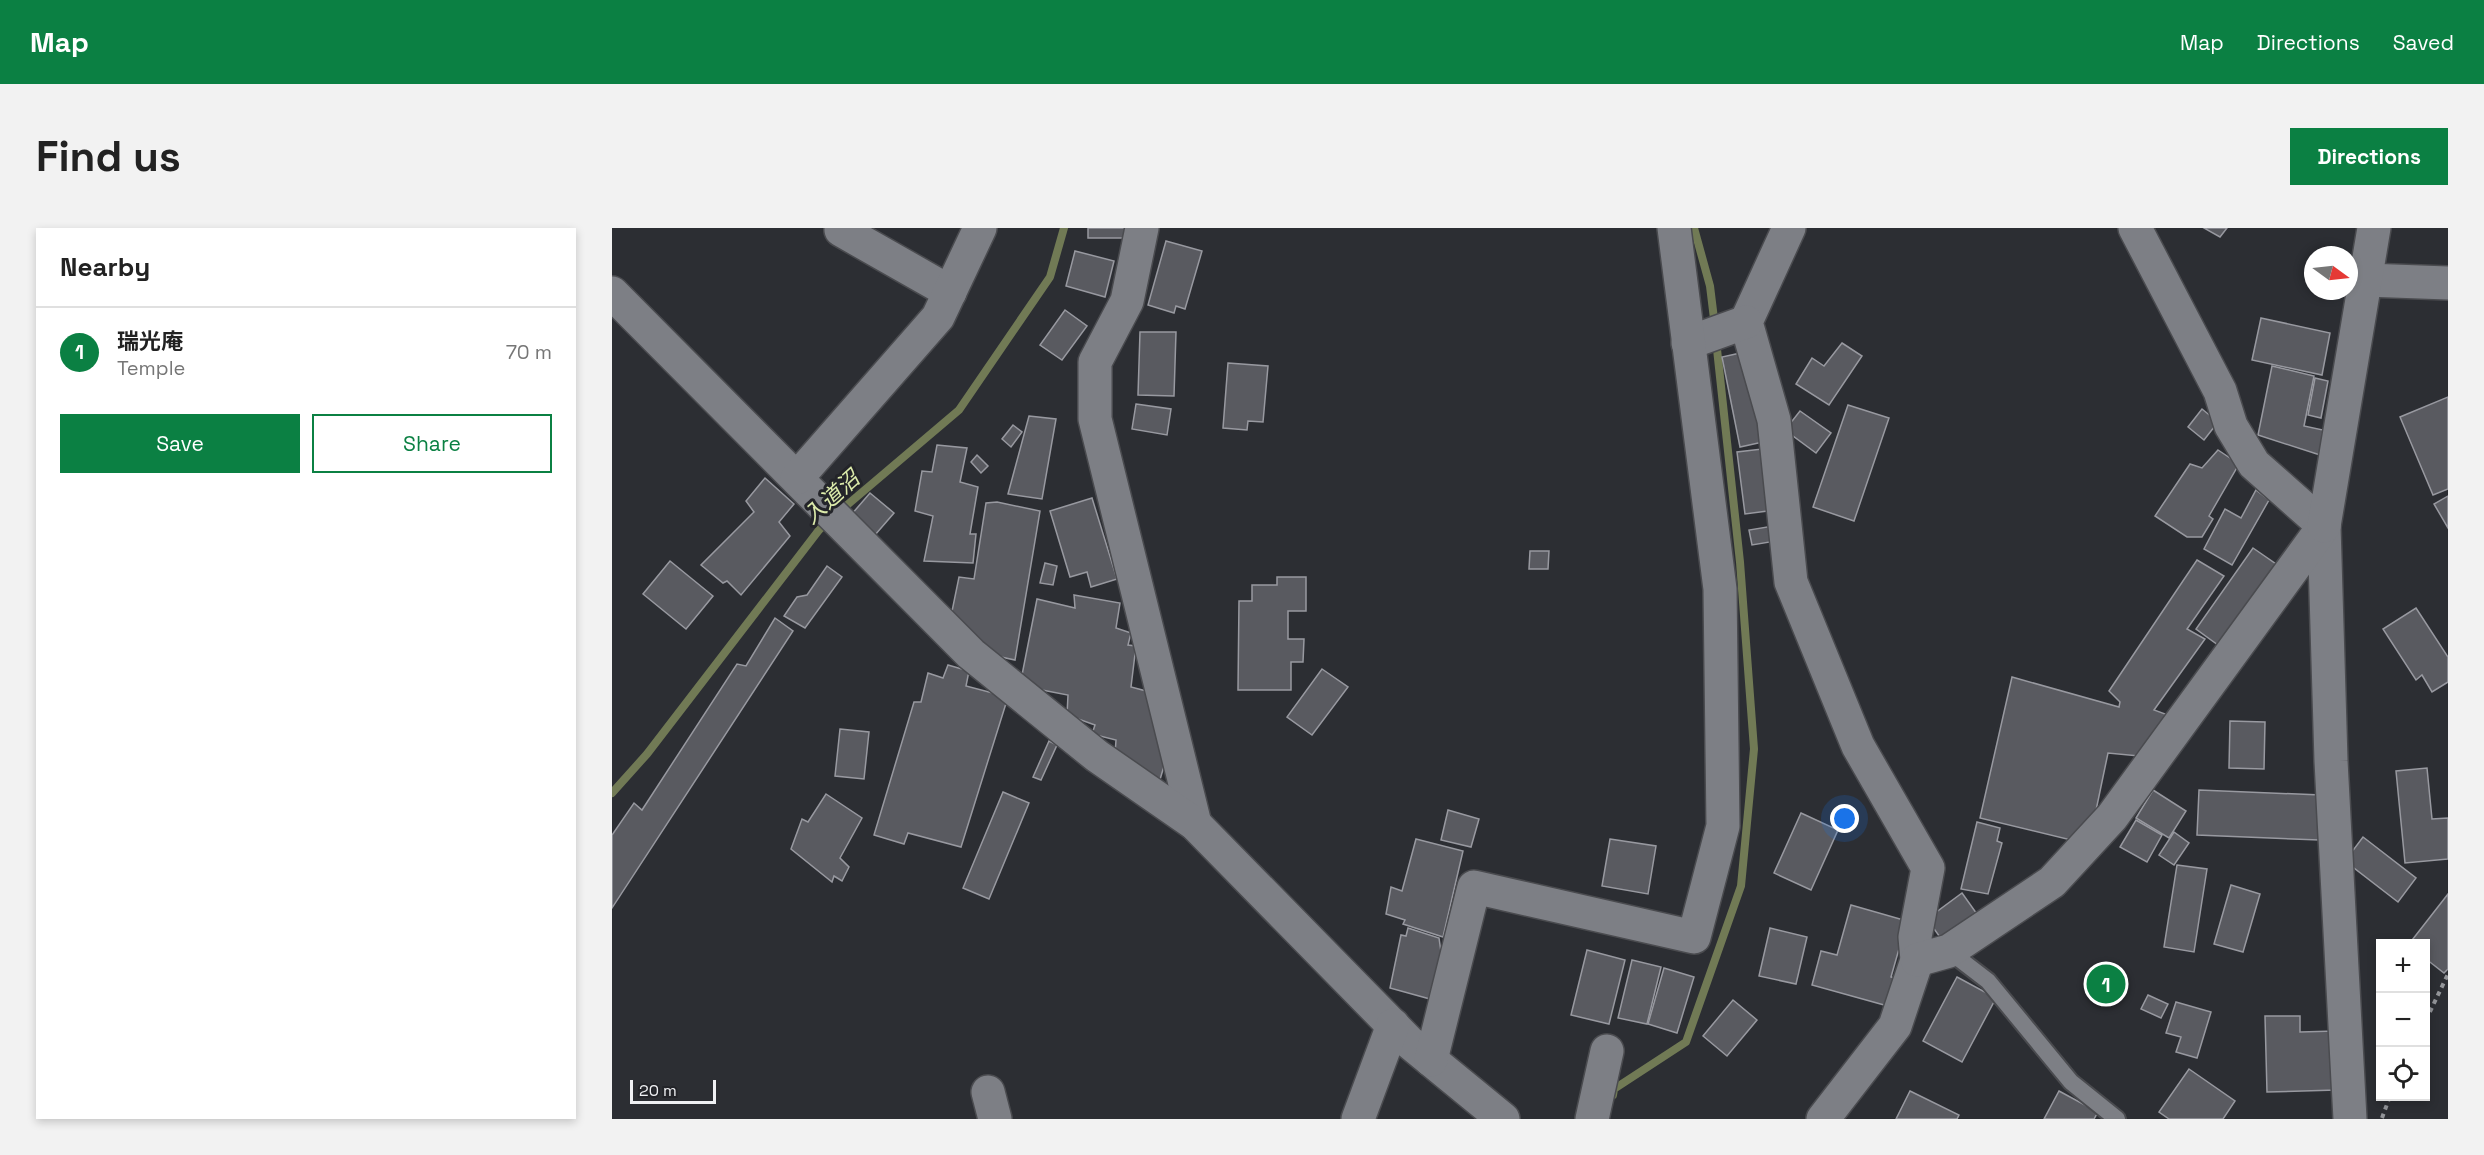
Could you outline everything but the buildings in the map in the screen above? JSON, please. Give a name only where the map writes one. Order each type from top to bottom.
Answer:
[{"type":"street","points":[[842,228],[841,230],[950,292]]},
{"type":"street","points":[[797,478],[938,317],[980,228]]},
{"type":"street","points":[[1142,228],[1127,301],[1095,362],[1095,419],[1196,824]]},
{"type":"street","points":[[1431,1060],[1474,887],[1694,938],[1722,826],[1720,589],[1692,341],[1674,228]]},
{"type":"street","points":[[1692,341],[1740,324],[1789,228]]},
{"type":"street","points":[[2135,228],[2220,391],[2231,426],[2254,464],[2324,526]]},
{"type":"street","points":[[2350,1119],[2331,761],[2324,526],[2374,228]]},
{"type":"street","points":[[2366,280],[2448,283]]},
{"type":"street","points":[[612,293],[971,654],[1097,756],[1196,824],[1393,1025],[1431,1060],[1503,1119]]},
{"type":"street","points":[[1740,324],[1774,420],[1791,582],[1858,746],[1928,868],[1916,937],[1917,960],[1895,1026],[1823,1119]]},
{"type":"street","points":[[1917,960],[1949,951],[2052,882],[2112,817],[2324,526]]},
{"type":"street","points":[[1358,1119],[1393,1025]]},
{"type":"street","points":[[1592,1119],[1607,1051]]},
{"type":"lane","points":[[1949,951],[1988,981],[2071,1082],[2117,1119]]},
{"type":"path","points":[[2430,1012],[2448,974]]},
{"type":"path","points":[[2382,1119],[2388,1101]]},
{"type":"waterway","name":"入道沼","points":[[840,511],[959,410],[1050,277],[1064,228]]},
{"type":"waterway","points":[[1694,228],[1710,286],[1715,327]]},
{"type":"waterway","points":[[1613,1095],[1614,1089],[1686,1042],[1741,886],[1754,749],[1740,562],[1716,340]]},
{"type":"waterway","name":"入道沼","points":[[612,793],[647,754],[819,530],[830,520]]},
{"type":"place","name":"瑞光庵","points":[[2106,984]]}]
